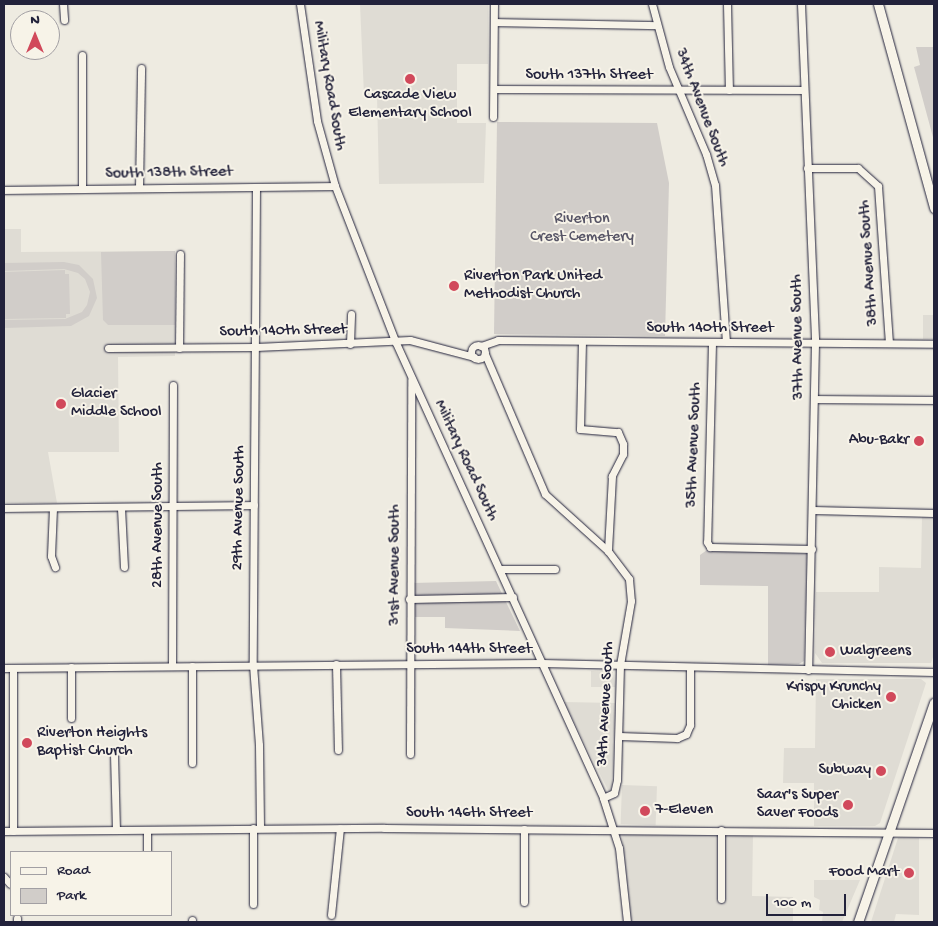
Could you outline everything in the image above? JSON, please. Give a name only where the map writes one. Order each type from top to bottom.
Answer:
[{"type":"main road","points":[[878,4],[934,208]]},
{"type":"main road","points":[[858,922],[934,703]]},
{"type":"street","points":[[62,4],[64,20]]},
{"type":"street","name":"Military Road South","points":[[300,4],[317,121],[335,186],[396,343],[603,798],[614,829],[627,922]]},
{"type":"street","points":[[493,116],[494,4]]},
{"type":"street","name":"34th Avenue South","points":[[652,4],[657,25],[679,90],[706,154],[715,185],[726,342]]},
{"type":"street","points":[[726,4],[729,90]]},
{"type":"street","name":"37th Avenue South","points":[[801,4],[803,90],[815,343],[813,510],[808,670]]},
{"type":"street","points":[[495,22],[657,25]]},
{"type":"street","points":[[82,55],[82,189]]},
{"type":"street","points":[[139,188],[141,68]]},
{"type":"street","name":"South 137th Street","points":[[494,89],[803,90]]},
{"type":"street","name":"38th Avenue South","points":[[807,168],[851,166],[873,178],[881,196],[889,343]]},
{"type":"street","name":"South 138th Street","points":[[4,190],[335,186]]},
{"type":"street","name":"29th Avenue South","points":[[254,904],[259,746],[253,665],[256,187]]},
{"type":"street","points":[[179,348],[180,254]]},
{"type":"street","points":[[350,344],[351,314]]},
{"type":"street","name":"South 140th Street","points":[[108,348],[256,347],[396,343],[410,340],[457,352],[480,351],[498,340],[934,344]]},
{"type":"street","points":[[582,341],[580,429],[618,432],[622,436],[623,454],[612,476],[608,551]]},
{"type":"street","name":"35th Avenue South","points":[[712,343],[705,535],[710,547],[812,549]]},
{"type":"street","name":"34th Avenue South","points":[[480,351],[493,372],[546,494],[608,551],[624,570],[630,590],[630,608],[620,665],[616,788],[603,798]]},
{"type":"street","name":"31st Avenue South","points":[[410,754],[411,377]]},
{"type":"street","name":"28th Avenue South","points":[[172,666],[173,385]]},
{"type":"street","points":[[814,399],[934,400]]},
{"type":"street","points":[[4,508],[254,505]]},
{"type":"street","points":[[53,508],[51,556],[55,567]]},
{"type":"street","points":[[121,508],[124,567]]},
{"type":"street","points":[[813,510],[934,513]]},
{"type":"street","points":[[500,569],[555,569]]},
{"type":"street","points":[[409,599],[512,597]]},
{"type":"street","name":"South 144th Street","points":[[4,668],[409,663],[620,665],[934,672]]},
{"type":"street","points":[[336,664],[338,750]]},
{"type":"street","points":[[192,666],[192,763]]},
{"type":"street","points":[[71,667],[71,718]]},
{"type":"street","points":[[618,736],[678,738],[686,734],[690,725],[690,667]]},
{"type":"street","points":[[13,668],[13,831]]},
{"type":"street","points":[[114,754],[116,830]]},
{"type":"street","name":"South 146th Street","points":[[4,831],[257,828],[524,828],[934,834]]},
{"type":"street","points":[[331,915],[340,828]]},
{"type":"street","points":[[524,828],[524,902]]},
{"type":"street","points":[[147,830],[147,851]]},
{"type":"street","points":[[721,830],[721,898]]},
{"type":"street","points":[[4,878],[10,884]]},
{"type":"shaded area","name":"Cascade View Elementary School","points":[[360,4],[488,4],[488,64],[457,64],[457,123],[486,123],[484,183],[379,184],[377,95],[364,95]]},
{"type":"shaded area","name":"Glacier Middle School","points":[[4,229],[21,229],[21,252],[175,251],[175,356],[118,357],[119,452],[48,452],[57,503],[4,503]]},
{"type":"shaded area","points":[[923,315],[934,315],[934,339],[923,339]]},
{"type":"shaded area","points":[[922,516],[934,516],[934,654],[931,663],[822,663],[815,653],[816,592],[879,592],[879,567],[921,568]]},
{"type":"shaded area","points":[[591,671],[613,672],[615,687],[591,687]]},
{"type":"shaded area","points":[[816,679],[921,679],[926,683],[880,823],[875,826],[814,826],[814,783],[783,783],[784,748],[815,748]]},
{"type":"shaded area","points":[[564,702],[615,703],[612,787],[609,792]]},
{"type":"shaded area","points":[[622,785],[657,786],[656,825],[621,824]]},
{"type":"shaded area","points":[[626,832],[753,835],[752,896],[793,897],[793,922],[631,922],[622,835]]},
{"type":"shaded area","points":[[898,838],[919,838],[919,915],[896,914],[894,922],[871,922]]},
{"type":"shaded area","points":[[814,880],[860,880],[842,922],[822,922],[823,912],[819,910],[820,900],[814,897]]},
{"type":"green space","points":[[916,47],[934,47],[934,141],[914,67],[920,65]]},
{"type":"green space","name":"Riverton Crest Cemetery","points":[[497,122],[657,123],[669,183],[665,336],[494,334]]},
{"type":"green space","points":[[175,251],[175,325],[108,325],[103,320],[101,252]]},
{"type":"green space","points":[[64,262],[79,265],[93,279],[97,298],[89,316],[71,326],[4,328],[4,320],[65,319],[82,312],[87,305],[90,292],[85,279],[78,273],[64,269],[4,271],[4,263]]},
{"type":"green space","points":[[65,270],[65,274],[69,274],[70,314],[66,314],[66,318],[4,319],[4,272]]},
{"type":"green space","points":[[707,550],[807,554],[804,661],[799,664],[768,665],[768,586],[700,585],[700,555]]},
{"type":"green space","points":[[496,581],[520,631],[445,628],[445,617],[413,617],[412,583]]},
{"type":"place","name":"Cascade View Elementary School","points":[[410,79]]},
{"type":"place","name":"Riverton Park United Methodist Church","points":[[454,286]]},
{"type":"place","name":"Glacier Middle School","points":[[61,404]]},
{"type":"place","name":"Abu-Bakr","points":[[919,441]]},
{"type":"place","name":"Walgreens","points":[[830,652]]},
{"type":"place","name":"Krispy Krunchy Chicken","points":[[891,697]]},
{"type":"place","name":"Riverton Heights Baptist Church","points":[[27,743]]},
{"type":"place","name":"Subway","points":[[881,771]]},
{"type":"place","name":"Saar's Super Saver Foods","points":[[848,805]]},
{"type":"place","name":"7-Eleven","points":[[645,811]]},
{"type":"place","name":"Food Mart","points":[[909,873]]}]
